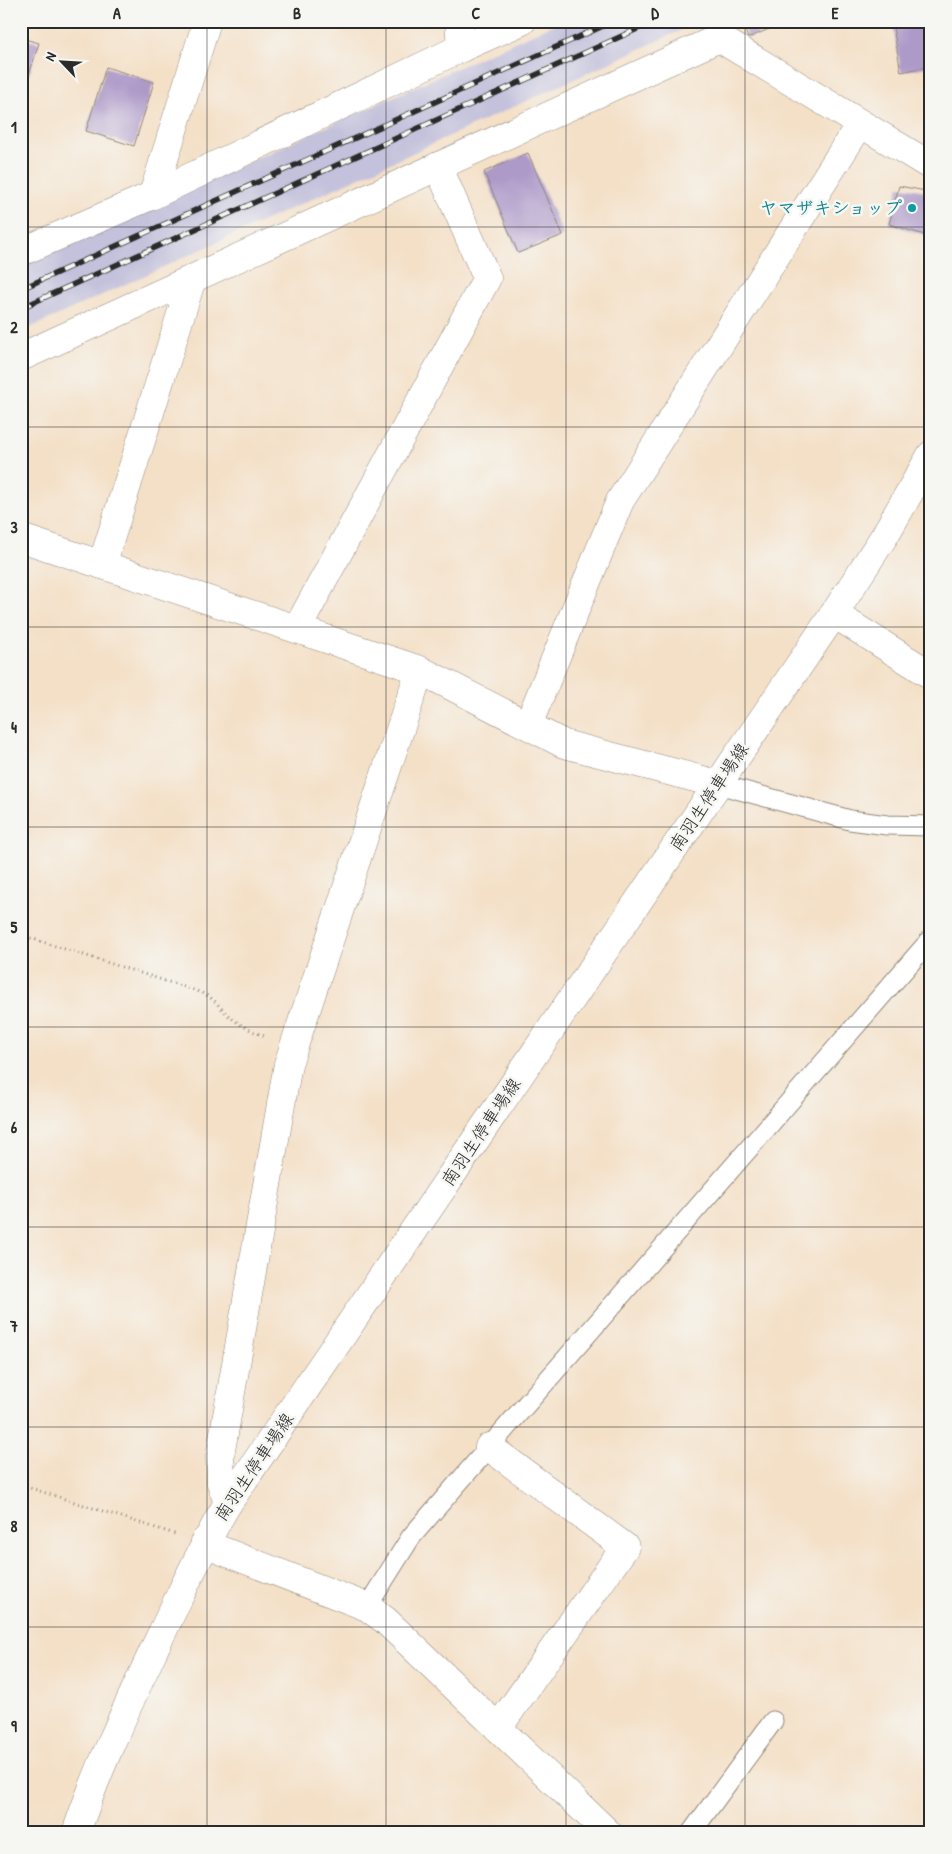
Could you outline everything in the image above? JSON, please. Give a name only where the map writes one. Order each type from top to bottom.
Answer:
[{"type":"street","points":[[153,195],[207,21]]},
{"type":"street","points":[[21,252],[153,195],[460,34],[522,21]]},
{"type":"street","points":[[21,357],[719,38],[931,166]]},
{"type":"street","points":[[528,725],[620,500],[860,124]]},
{"type":"street","points":[[297,629],[487,278],[438,166]]},
{"type":"street","points":[[102,565],[192,279]]},
{"type":"street","name":"南羽生停車場線","points":[[76,1833],[104,1760],[144,1671],[205,1542],[228,1503],[834,614],[885,535],[931,455]]},
{"type":"street","points":[[21,538],[420,670],[564,744],[718,784]]},
{"type":"street","points":[[834,614],[931,675]]},
{"type":"street","points":[[228,1503],[221,1483],[220,1456],[288,1064],[420,670]]},
{"type":"street","points":[[489,1447],[625,1547],[498,1728]]},
{"type":"street","points":[[205,1542],[220,1550],[367,1607],[385,1620],[608,1833]]},
{"type":"lane","points":[[718,784],[850,820],[888,825],[931,826]]},
{"type":"lane","points":[[367,1607],[411,1537],[931,939]]},
{"type":"lane","points":[[691,1833],[773,1721]]},
{"type":"path","points":[[21,935],[200,992],[214,998],[228,1015],[251,1030],[274,1040],[294,1045]]},
{"type":"path","points":[[21,1486],[205,1542]]},
{"type":"shaded area","points":[[561,21],[701,21],[21,332],[21,265]]},
{"type":"building","points":[[741,21],[788,21],[748,38]]},
{"type":"building","points":[[892,21],[931,21],[931,66],[901,72]]},
{"type":"building","points":[[21,38],[39,43],[22,97],[21,97]]},
{"type":"building","points":[[106,67],[154,82],[134,146],[86,131]]},
{"type":"building","points":[[528,153],[563,235],[518,253],[484,172]]},
{"type":"building","name":"ヤマザキショップ","points":[[899,186],[931,192],[931,237],[889,224]]},
{"type":"railway","points":[[21,289],[614,21]]},
{"type":"railway","points":[[21,308],[655,21]]},
{"type":"place","name":"ヤマザキショップ","points":[[912,208]]}]
